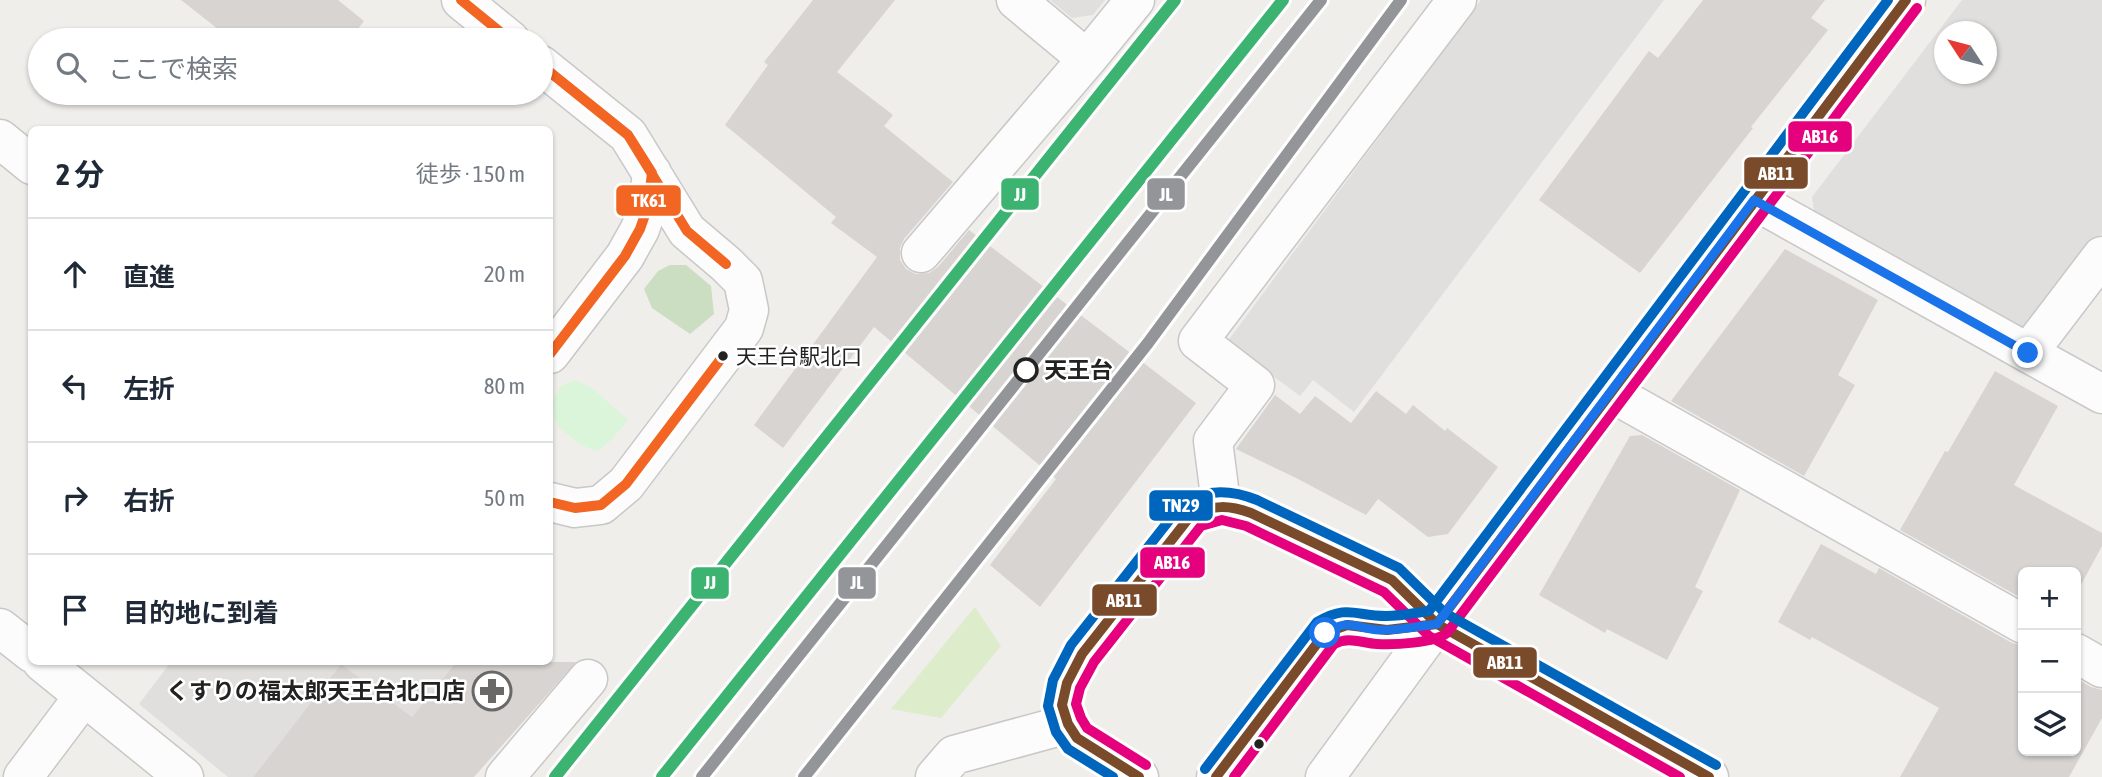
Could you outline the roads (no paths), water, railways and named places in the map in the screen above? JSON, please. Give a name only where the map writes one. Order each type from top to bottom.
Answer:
[{"type":"street","points":[[461,0],[495,28]]},
{"type":"street","points":[[1016,0],[1087,59]]},
{"type":"street","points":[[921,253],[1135,0]]},
{"type":"street","points":[[1220,504],[1213,441],[1255,385],[1198,341],[1457,0]]},
{"type":"street","points":[[1325,777],[1610,392],[1906,0]]},
{"type":"street","points":[[553,75],[628,135],[687,231],[743,281],[749,310],[744,328],[626,484],[601,505],[575,508],[553,503]]},
{"type":"street","points":[[0,139],[28,161]]},
{"type":"street","points":[[553,350],[625,256],[640,229],[648,206],[652,173]]},
{"type":"street","points":[[1754,200],[2102,394]]},
{"type":"street","points":[[625,256],[645,239],[667,230],[687,231]]},
{"type":"street","points":[[2028,353],[2102,256]]},
{"type":"street","points":[[1610,392],[2018,621]]},
{"type":"street","points":[[1139,777],[1077,738],[1068,724],[1062,705],[1067,683],[1082,654],[1192,514],[1220,504],[1251,513],[1392,580],[1437,624],[1709,777]]},
{"type":"street","points":[[1216,777],[1325,633],[1336,626],[1351,624],[1379,630],[1437,624]]},
{"type":"street","points":[[0,628],[28,650]]},
{"type":"street","points":[[2081,656],[2102,668]]},
{"type":"street","points":[[46,665],[184,777]]},
{"type":"street","points":[[505,777],[588,679]]},
{"type":"street","points":[[23,777],[85,696]]},
{"type":"street","points":[[934,777],[954,755],[1068,724]]},
{"type":"place","name":"天王台駅北口","points":[[723,356]]},
{"type":"place","name":"天王台","points":[[1026,370]]},
{"type":"place","name":"くすりの福太郎天王台北口店","points":[[492,691]]}]
